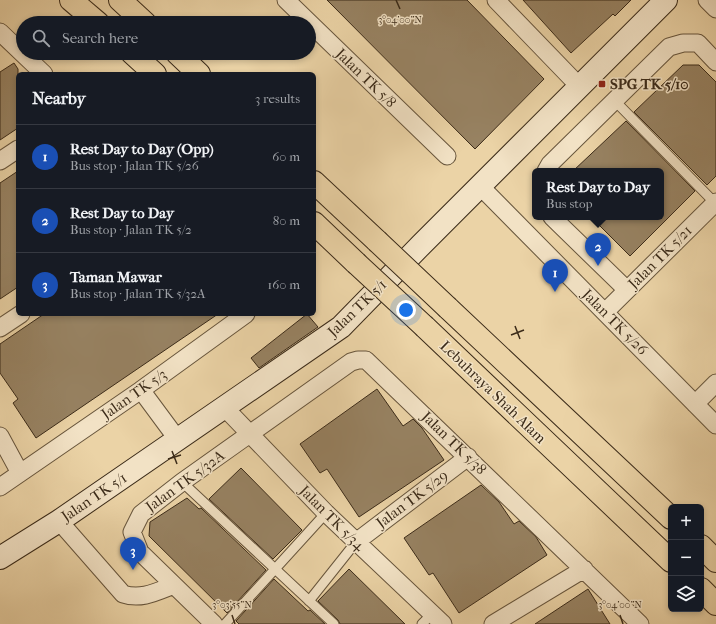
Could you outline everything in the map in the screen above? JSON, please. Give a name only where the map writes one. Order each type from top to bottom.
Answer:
[{"type":"highway","points":[[70,0],[89,16]]},
{"type":"highway","points":[[120,0],[137,16]]},
{"type":"highway","points":[[140,60],[153,72]]},
{"type":"highway","points":[[184,60],[197,72]]},
{"type":"highway","name":"Lebuhraya Shah Alam","points":[[316,184],[668,515]]},
{"type":"highway","name":"Lebuhraya Shah Alam","points":[[316,225],[668,558]]},
{"type":"highway","points":[[704,549],[716,561]]},
{"type":"highway","points":[[704,592],[716,604]]},
{"type":"street","name":"Jalan TK 5/8","points":[[286,0],[303,16]]},
{"type":"street","points":[[496,0],[579,86]]},
{"type":"street","name":"Jalan TK 5/1","points":[[0,558],[59,521],[341,327],[666,0]]},
{"type":"street","points":[[707,0],[716,9]]},
{"type":"street","name":"Jalan TK 5/8","points":[[316,29],[447,156]]},
{"type":"street","points":[[0,32],[16,47]]},
{"type":"street","points":[[548,168],[550,164],[669,47],[684,43],[698,43],[716,62]]},
{"type":"street","points":[[29,60],[42,72]]},
{"type":"street","points":[[0,161],[16,150]]},
{"type":"street","name":"Jalan TK 5/26","points":[[480,186],[716,425]]},
{"type":"street","name":"Jalan TK 5/21","points":[[605,312],[713,209]]},
{"type":"street","points":[[555,220],[627,290]]},
{"type":"street","points":[[0,328],[18,316]]},
{"type":"street","name":"Jalan TK 5/3","points":[[0,487],[243,316]]},
{"type":"street","name":"Jalan TK 5/38","points":[[251,434],[351,362],[366,360],[640,624]]},
{"type":"street","points":[[695,404],[716,383]]},
{"type":"street","points":[[140,390],[178,440]]},
{"type":"street","name":"Jalan TK 5/34","points":[[225,408],[432,621]]},
{"type":"street","name":"Jalan TK 5/32A","points":[[214,624],[140,552],[132,532],[141,514],[182,482],[251,434]]},
{"type":"street","points":[[0,436],[20,473]]},
{"type":"street","name":"Jalan TK 5/29","points":[[356,542],[468,457]]},
{"type":"street","points":[[59,521],[123,594],[133,597],[146,596],[174,585]]},
{"type":"street","points":[[493,624],[584,569]]},
{"type":"lane","points":[[615,101],[713,209]]},
{"type":"lane","points":[[182,482],[334,624]]},
{"type":"lane","points":[[225,624],[326,513]]},
{"type":"lane","points":[[309,601],[356,542]]},
{"type":"building","points":[[327,0],[467,0],[544,79],[475,149]]},
{"type":"building","points":[[523,0],[631,0],[615,16],[613,14],[571,53]]},
{"type":"building","points":[[14,63],[18,69],[18,72],[16,72],[16,129],[0,140],[0,72]]},
{"type":"building","points":[[683,65],[699,65],[716,82],[716,176],[707,185],[634,112]]},
{"type":"building","points":[[626,121],[695,191],[630,256],[598,224],[602,220],[664,220],[664,168],[576,168]]},
{"type":"building","points":[[16,172],[16,288],[0,299],[0,183]]},
{"type":"building","points":[[41,316],[215,316],[36,438],[13,403],[18,399],[0,373],[0,344]]},
{"type":"building","points":[[304,316],[309,316],[318,327],[259,368],[251,358]]},
{"type":"building","points":[[377,389],[403,426],[413,419],[422,428],[444,460],[359,517],[327,469],[320,473],[300,444]]},
{"type":"building","points":[[241,468],[302,530],[273,559],[209,499]]},
{"type":"building","points":[[481,485],[499,502],[514,524],[519,521],[536,537],[547,555],[459,613],[433,573],[429,575],[404,538]]},
{"type":"building","points":[[187,498],[199,509],[201,508],[266,570],[227,613],[149,536],[150,522]]},
{"type":"building","points":[[349,569],[405,624],[340,624],[338,620],[318,601]]},
{"type":"building","points":[[274,579],[308,611],[310,610],[325,624],[239,624],[236,621]]},
{"type":"building","points":[[588,589],[610,624],[535,624]]},
{"type":"place","name":"SPG TK 5/10","points":[[602,84]]},
{"type":"place","name":"Rest Day to Day","points":[[598,266]]},
{"type":"place","name":"Rest Day to Day (Opp)","points":[[555,292]]},
{"type":"place","name":"Taman Mawar","points":[[133,570]]}]
